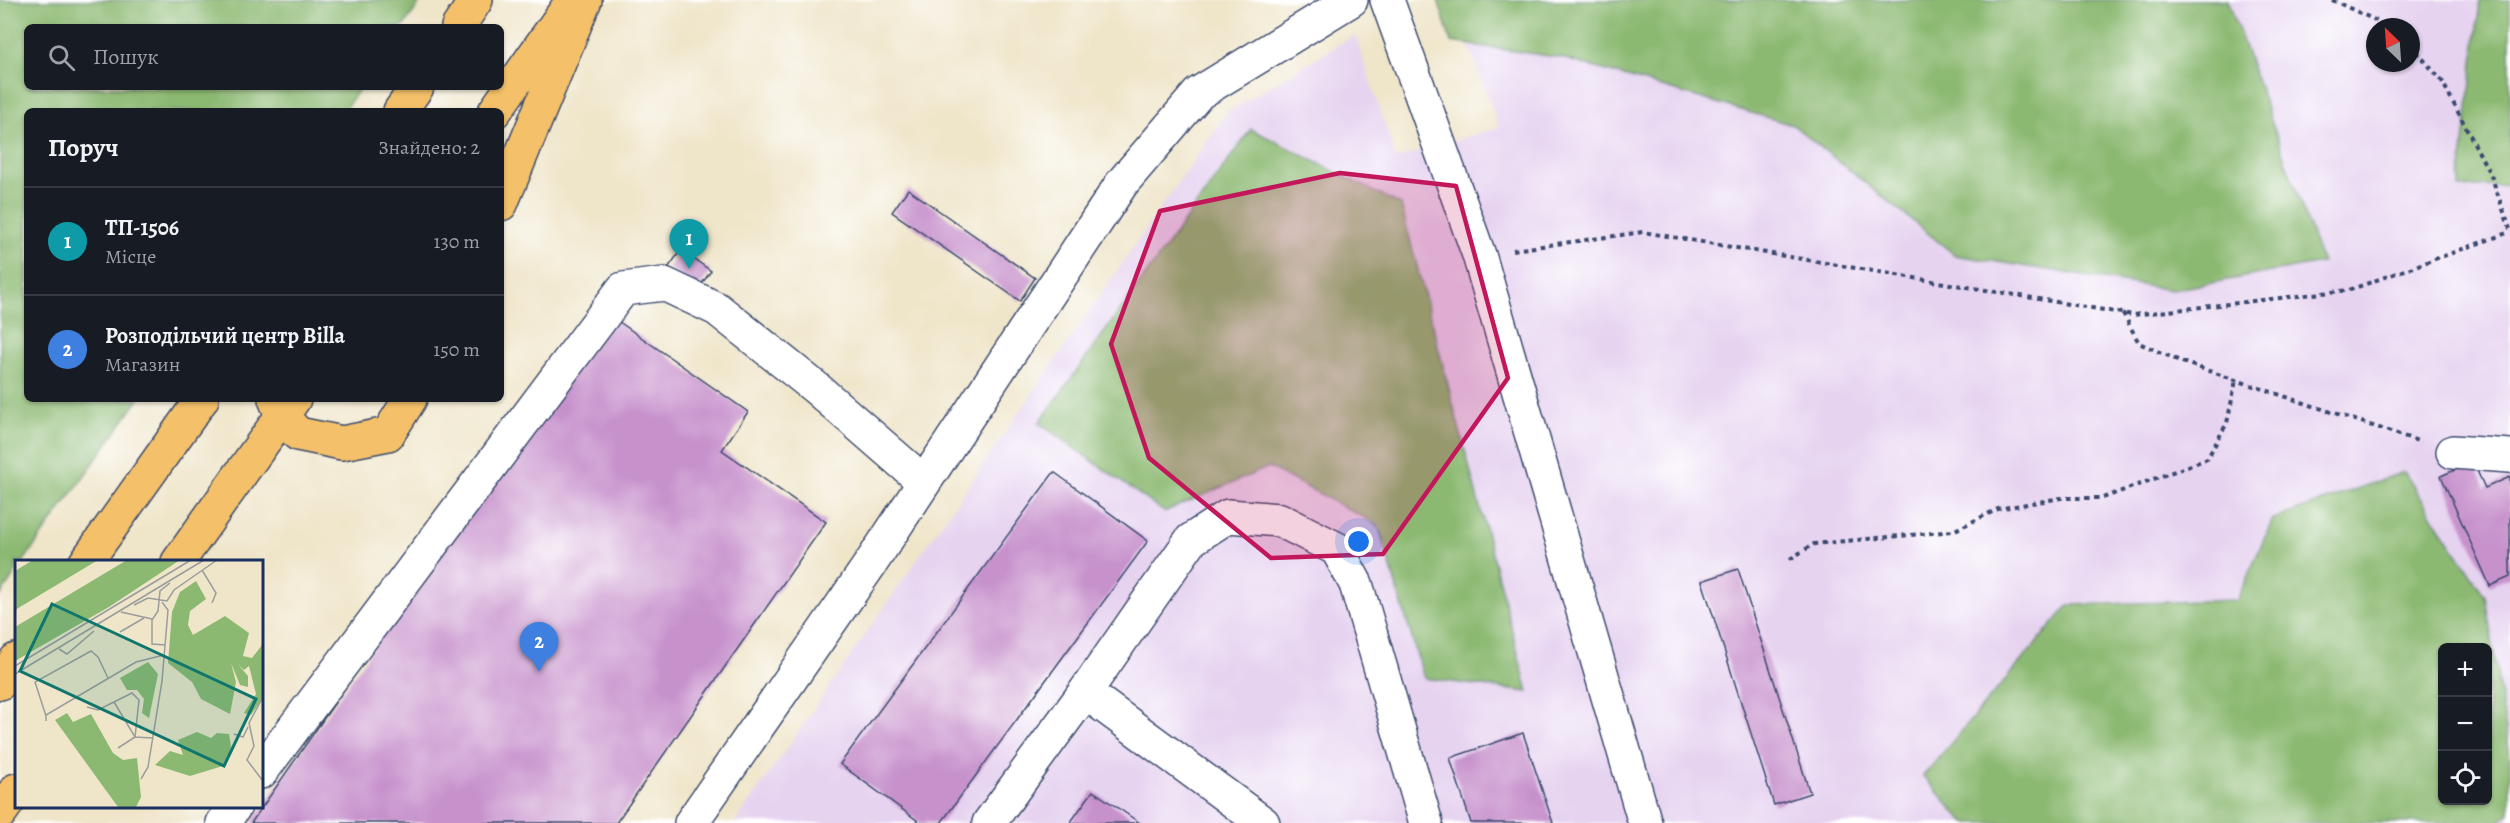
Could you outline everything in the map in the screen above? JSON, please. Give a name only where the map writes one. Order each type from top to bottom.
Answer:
[{"type":"highway","points":[[460,24],[476,0]]},
{"type":"highway","points":[[497,108],[573,0]]},
{"type":"highway","points":[[504,197],[585,0]]},
{"type":"highway","points":[[402,108],[415,90]]},
{"type":"highway","points":[[87,560],[200,402]]},
{"type":"highway","points":[[284,405],[298,434],[342,443],[388,434],[408,402]]},
{"type":"highway","points":[[179,560],[284,405]]},
{"type":"highway","points":[[0,683],[15,661]]},
{"type":"highway","points":[[0,813],[15,791]]},
{"type":"lane","points":[[691,823],[924,482],[1122,183],[1199,93],[1352,0]]},
{"type":"lane","points":[[1387,0],[1479,255],[1645,823]]},
{"type":"lane","points":[[262,771],[623,289],[664,284],[717,309],[816,388],[924,482]]},
{"type":"lane","points":[[2453,452],[2510,456]]},
{"type":"lane","points":[[988,823],[1085,692],[1191,540],[1228,516],[1280,520],[1337,549],[1356,584],[1426,823]]},
{"type":"lane","points":[[1085,692],[1263,823]]},
{"type":"lane","points":[[223,823],[234,808]]},
{"type":"path","points":[[2332,0],[2371,18]]},
{"type":"path","points":[[1479,255],[1643,232],[2133,315],[2349,290],[2510,231],[2492,178],[2442,81],[2420,55]]},
{"type":"path","points":[[2123,313],[2139,343],[2182,362],[2453,452]]},
{"type":"path","points":[[1790,559],[1814,544],[1953,531],[1998,509],[2061,498],[2103,498],[2207,459],[2227,423],[2236,380]]},
{"type":"highlighted area","points":[[1340,173],[1456,186],[1508,378],[1383,554],[1271,558],[1149,458],[1111,344],[1160,211]]},
{"type":"shaded area","points":[[1452,0],[2510,0],[2510,823],[735,823],[1227,112],[1355,35],[1396,159],[1499,127]]},
{"type":"green space","points":[[0,0],[422,0],[405,24],[24,24],[24,90],[359,90],[345,108],[24,108],[24,402],[137,402],[24,560],[15,560],[15,574],[0,596]]},
{"type":"green space","points":[[1438,0],[2228,0],[2322,263],[2172,290],[1955,255],[1793,125],[1562,58],[1451,42]]},
{"type":"green space","points":[[2480,0],[2510,0],[2510,185],[2459,188]]},
{"type":"green space","points":[[1251,129],[1401,205],[1528,692],[1424,678],[1378,525],[1269,467],[1164,512],[1039,423]]},
{"type":"green space","points":[[2404,472],[2485,596],[2510,755],[2510,813],[2499,823],[1965,823],[1923,776],[2069,605],[2237,600],[2273,519]]},
{"type":"building","points":[[908,189],[1035,278],[1020,301],[892,212]]},
{"type":"building","points":[[681,250],[711,271],[698,289],[668,268]]},
{"type":"building","points":[[615,319],[748,412],[722,450],[826,522],[616,823],[251,823],[262,808],[582,349]]},
{"type":"building","points":[[2473,462],[2485,488],[2510,477],[2510,577],[2490,586],[2441,476]]},
{"type":"building","points":[[1054,472],[1148,541],[941,823],[921,823],[840,764]]},
{"type":"building","points":[[1738,569],[1810,793],[1774,805],[1702,581]]},
{"type":"building","points":[[1523,733],[1553,823],[1471,823],[1450,758]]},
{"type":"building","points":[[1093,791],[1140,823],[1070,823]]},
{"type":"place","name":"ТП-1506","points":[[689,269]]},
{"type":"place","name":"Розподільчий центр Billa","points":[[539,672]]}]
